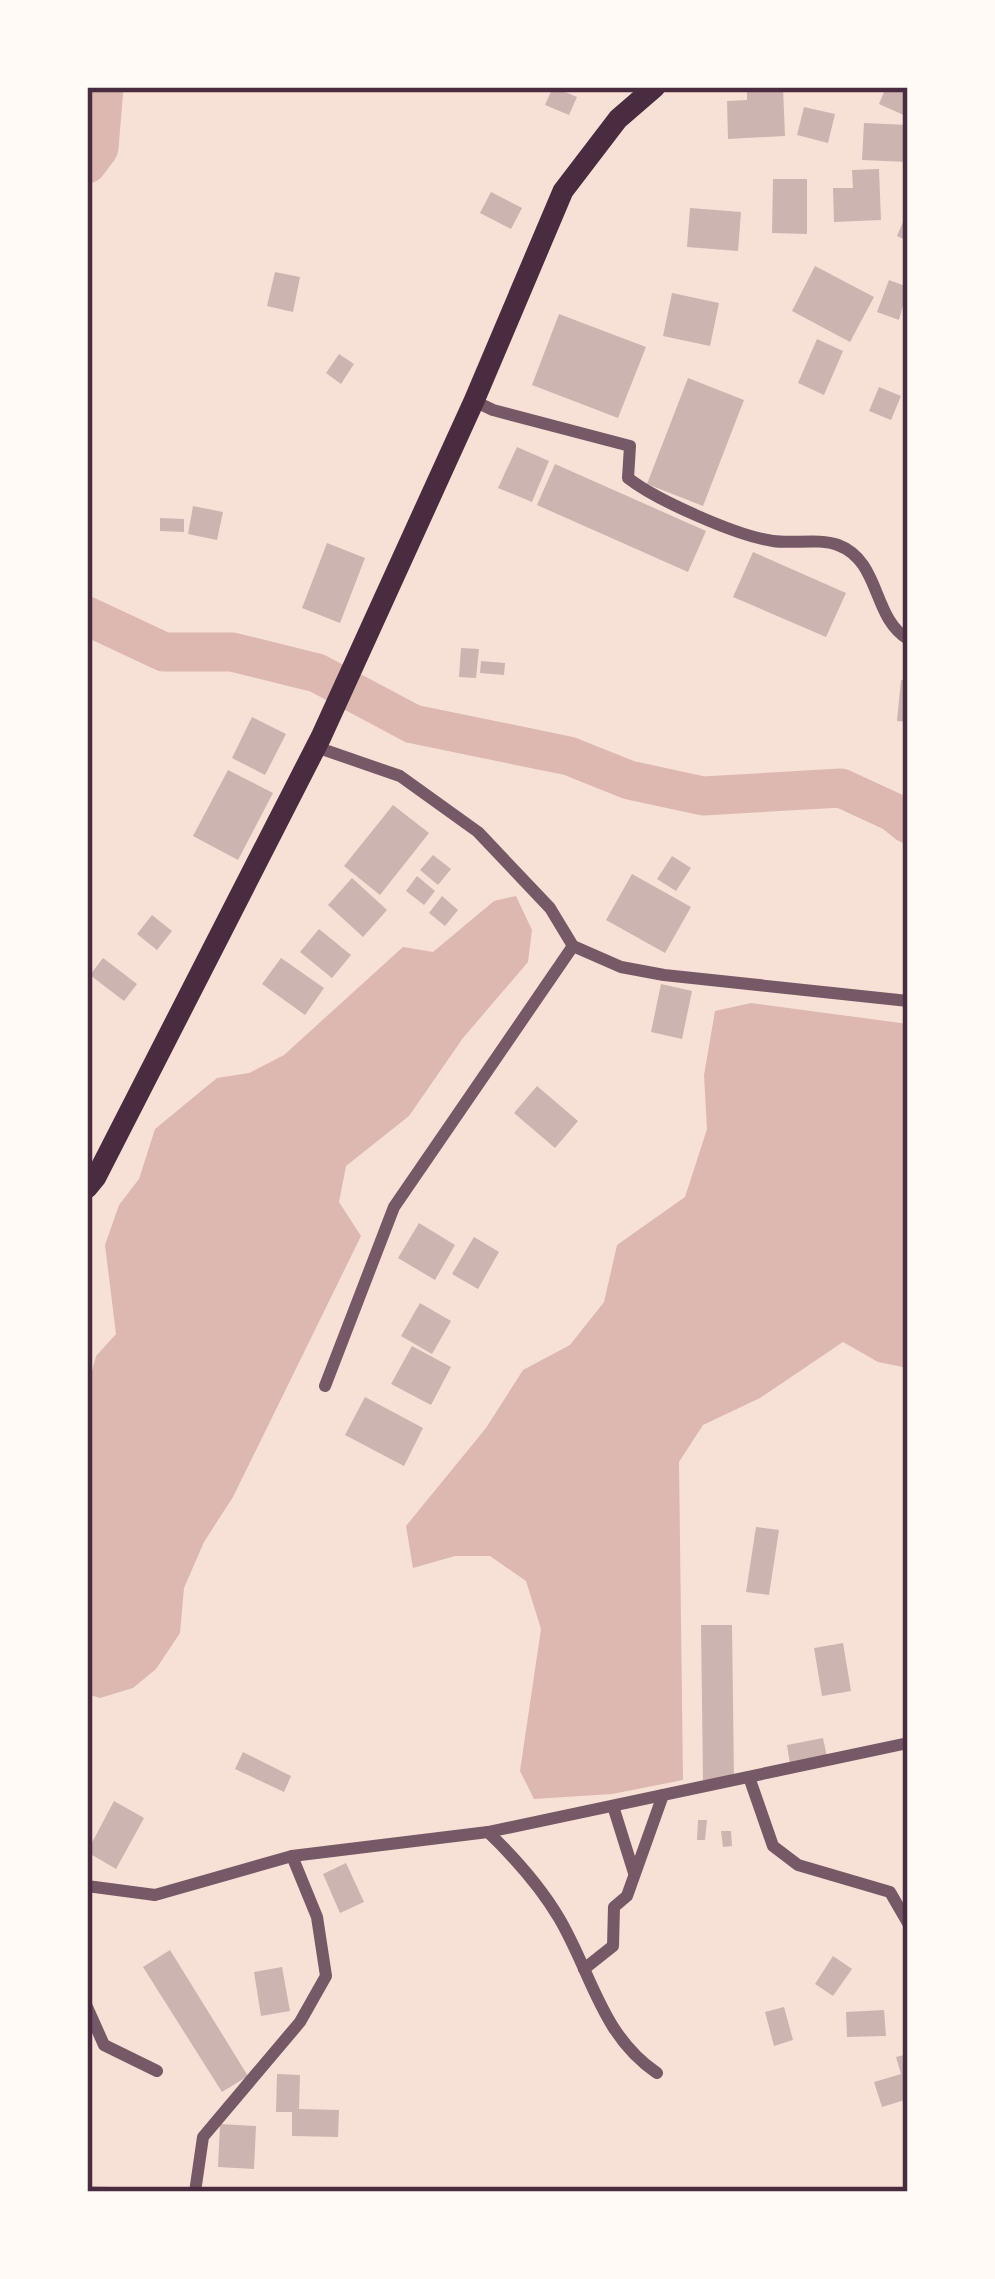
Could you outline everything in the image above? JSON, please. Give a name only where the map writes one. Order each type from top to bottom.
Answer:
[{"type":"main road","points":[[87,1187],[318,742],[474,401],[563,191],[618,119],[655,87]]},
{"type":"street","points":[[474,401],[630,446],[628,478],[650,495],[768,541],[836,544],[862,560],[895,631],[908,639]]},
{"type":"street","points":[[318,742],[400,776],[478,832],[550,908],[572,946],[621,967],[664,975],[908,1001]]},
{"type":"street","points":[[325,1386],[394,1208],[572,946]]},
{"type":"street","points":[[87,1886],[154,1895],[292,1856],[488,1832],[908,1743]]},
{"type":"street","points":[[749,1777],[773,1846],[798,1865],[890,1892],[908,1923]]},
{"type":"street","points":[[584,1969],[614,1946],[614,1906],[627,1896],[663,1795]]},
{"type":"street","points":[[613,1806],[635,1874]]},
{"type":"street","points":[[488,1832],[519,1862],[559,1918],[609,2025],[633,2056],[657,2072]]},
{"type":"street","points":[[195,2192],[203,2137],[300,2022],[326,1976],[317,1917],[292,1856]]},
{"type":"street","points":[[87,2007],[104,2045],[157,2072]]},
{"type":"shaded area","points":[[516,896],[532,930],[528,962],[463,1038],[409,1116],[346,1166],[339,1202],[361,1236],[233,1497],[204,1542],[184,1588],[180,1633],[156,1669],[133,1688],[100,1698],[87,1694],[87,1391],[96,1356],[116,1334],[105,1245],[119,1205],[139,1179],[155,1129],[217,1078],[249,1073],[284,1055],[403,947],[433,952],[494,901]]},
{"type":"shaded area","points":[[751,1003],[908,1024],[908,1368],[878,1362],[843,1342],[760,1398],[703,1425],[679,1462],[683,1780],[612,1794],[534,1799],[520,1771],[541,1629],[526,1581],[490,1556],[455,1556],[413,1568],[406,1526],[486,1428],[523,1370],[570,1345],[604,1302],[617,1245],[685,1197],[707,1129],[704,1075],[715,1011]]},
{"type":"building","points":[[553,87],[577,97],[569,115],[545,105]]},
{"type":"building","points":[[747,87],[783,87],[785,136],[728,139],[727,101],[747,100]]},
{"type":"building","points":[[886,87],[908,90],[908,117],[879,104]]},
{"type":"building","points":[[804,107],[835,114],[828,143],[797,135]]},
{"type":"building","points":[[864,123],[908,125],[908,162],[862,160]]},
{"type":"building","points":[[879,169],[881,220],[834,222],[833,188],[853,188],[852,170]]},
{"type":"building","points":[[773,179],[807,179],[807,234],[772,233]]},
{"type":"building","points":[[491,192],[522,208],[511,229],[480,213]]},
{"type":"building","points":[[690,208],[741,212],[738,251],[687,247]]},
{"type":"building","points":[[908,210],[908,241],[897,236]]},
{"type":"building","points":[[815,266],[874,297],[850,342],[792,311]]},
{"type":"building","points":[[275,272],[300,277],[293,312],[267,306]]},
{"type":"building","points":[[889,280],[908,287],[899,320],[877,312]]},
{"type":"building","points":[[672,293],[719,303],[710,346],[663,336]]},
{"type":"building","points":[[559,314],[646,347],[618,418],[532,385]]},
{"type":"building","points":[[817,339],[843,351],[824,395],[798,383]]},
{"type":"building","points":[[339,354],[354,364],[341,384],[326,373]]},
{"type":"building","points":[[688,378],[744,400],[703,506],[647,484]]},
{"type":"building","points":[[879,387],[901,396],[891,420],[869,411]]},
{"type":"building","points":[[517,447],[549,461],[532,502],[498,488]]},
{"type":"building","points":[[555,464],[706,531],[688,572],[537,505]]},
{"type":"building","points":[[193,506],[223,512],[217,540],[188,534]]},
{"type":"building","points":[[160,518],[184,519],[184,532],[160,531]]},
{"type":"building","points":[[327,543],[365,558],[340,623],[302,608]]},
{"type":"building","points":[[753,552],[846,593],[826,637],[733,597]]},
{"type":"building","points":[[461,648],[479,649],[476,678],[459,677]]},
{"type":"building","points":[[481,661],[505,663],[504,675],[480,673]]},
{"type":"building","points":[[901,680],[908,680],[908,722],[897,721]]},
{"type":"building","points":[[252,717],[286,734],[265,775],[232,758]]},
{"type":"building","points":[[228,770],[273,793],[238,860],[193,836]]},
{"type":"building","points":[[393,805],[429,833],[380,895],[344,866]]},
{"type":"building","points":[[433,855],[451,869],[438,885],[420,870]]},
{"type":"building","points":[[672,856],[691,868],[676,891],[657,879]]},
{"type":"building","points":[[632,874],[691,907],[665,953],[606,920]]},
{"type":"building","points":[[417,876],[435,891],[424,905],[406,891]]},
{"type":"building","points":[[352,878],[387,910],[363,937],[328,905]]},
{"type":"building","points":[[442,896],[458,910],[445,926],[429,913]]},
{"type":"building","points":[[152,915],[172,931],[157,950],[137,934]]},
{"type":"building","points":[[319,929],[351,955],[332,978],[300,952]]},
{"type":"building","points":[[103,958],[137,984],[124,1001],[90,975]]},
{"type":"building","points":[[281,958],[324,988],[305,1015],[262,984]]},
{"type":"building","points":[[661,984],[692,991],[682,1039],[651,1032]]},
{"type":"building","points":[[537,1086],[578,1121],[555,1148],[514,1113]]},
{"type":"building","points":[[419,1223],[455,1245],[435,1280],[398,1258]]},
{"type":"building","points":[[474,1237],[499,1252],[478,1289],[452,1274]]},
{"type":"building","points":[[420,1303],[451,1321],[432,1354],[401,1336]]},
{"type":"building","points":[[412,1346],[451,1367],[431,1405],[391,1384]]},
{"type":"building","points":[[365,1397],[423,1428],[404,1466],[345,1435]]},
{"type":"building","points":[[756,1527],[779,1530],[769,1595],[746,1592]]},
{"type":"building","points":[[701,1625],[732,1625],[734,1780],[703,1780]]},
{"type":"building","points":[[843,1643],[851,1691],[822,1696],[814,1648]]},
{"type":"building","points":[[823,1738],[827,1757],[790,1764],[787,1745]]},
{"type":"building","points":[[243,1752],[291,1776],[284,1792],[235,1769]]},
{"type":"building","points":[[114,1801],[144,1818],[116,1869],[87,1852]]},
{"type":"building","points":[[698,1820],[707,1820],[705,1840],[697,1840]]},
{"type":"building","points":[[721,1831],[731,1831],[732,1846],[723,1847]]},
{"type":"building","points":[[346,1863],[364,1902],[340,1913],[323,1874]]},
{"type":"building","points":[[170,1950],[248,2076],[222,2092],[143,1967]]},
{"type":"building","points":[[833,1956],[852,1969],[833,1996],[815,1984]]},
{"type":"building","points":[[282,1967],[290,2011],[261,2016],[254,1972]]},
{"type":"building","points":[[784,2007],[793,2040],[774,2046],[765,2012]]},
{"type":"building","points":[[884,2010],[886,2036],[847,2037],[846,2012]]},
{"type":"building","points":[[908,2054],[908,2099],[882,2107],[874,2082],[901,2074],[896,2057]]},
{"type":"building","points":[[277,2074],[300,2075],[299,2109],[339,2110],[338,2137],[292,2136],[292,2112],[276,2112]]},
{"type":"building","points":[[220,2124],[256,2126],[254,2169],[218,2167]]},
{"type":"building","points":[[87,2186],[111,2187],[111,2192],[87,2192]]},
{"type":"waterway","points":[[87,164],[99,148],[104,87]]},
{"type":"waterway","points":[[87,616],[164,652],[232,652],[317,673],[413,724],[569,756],[629,780],[703,796],[841,788],[908,824]]}]
